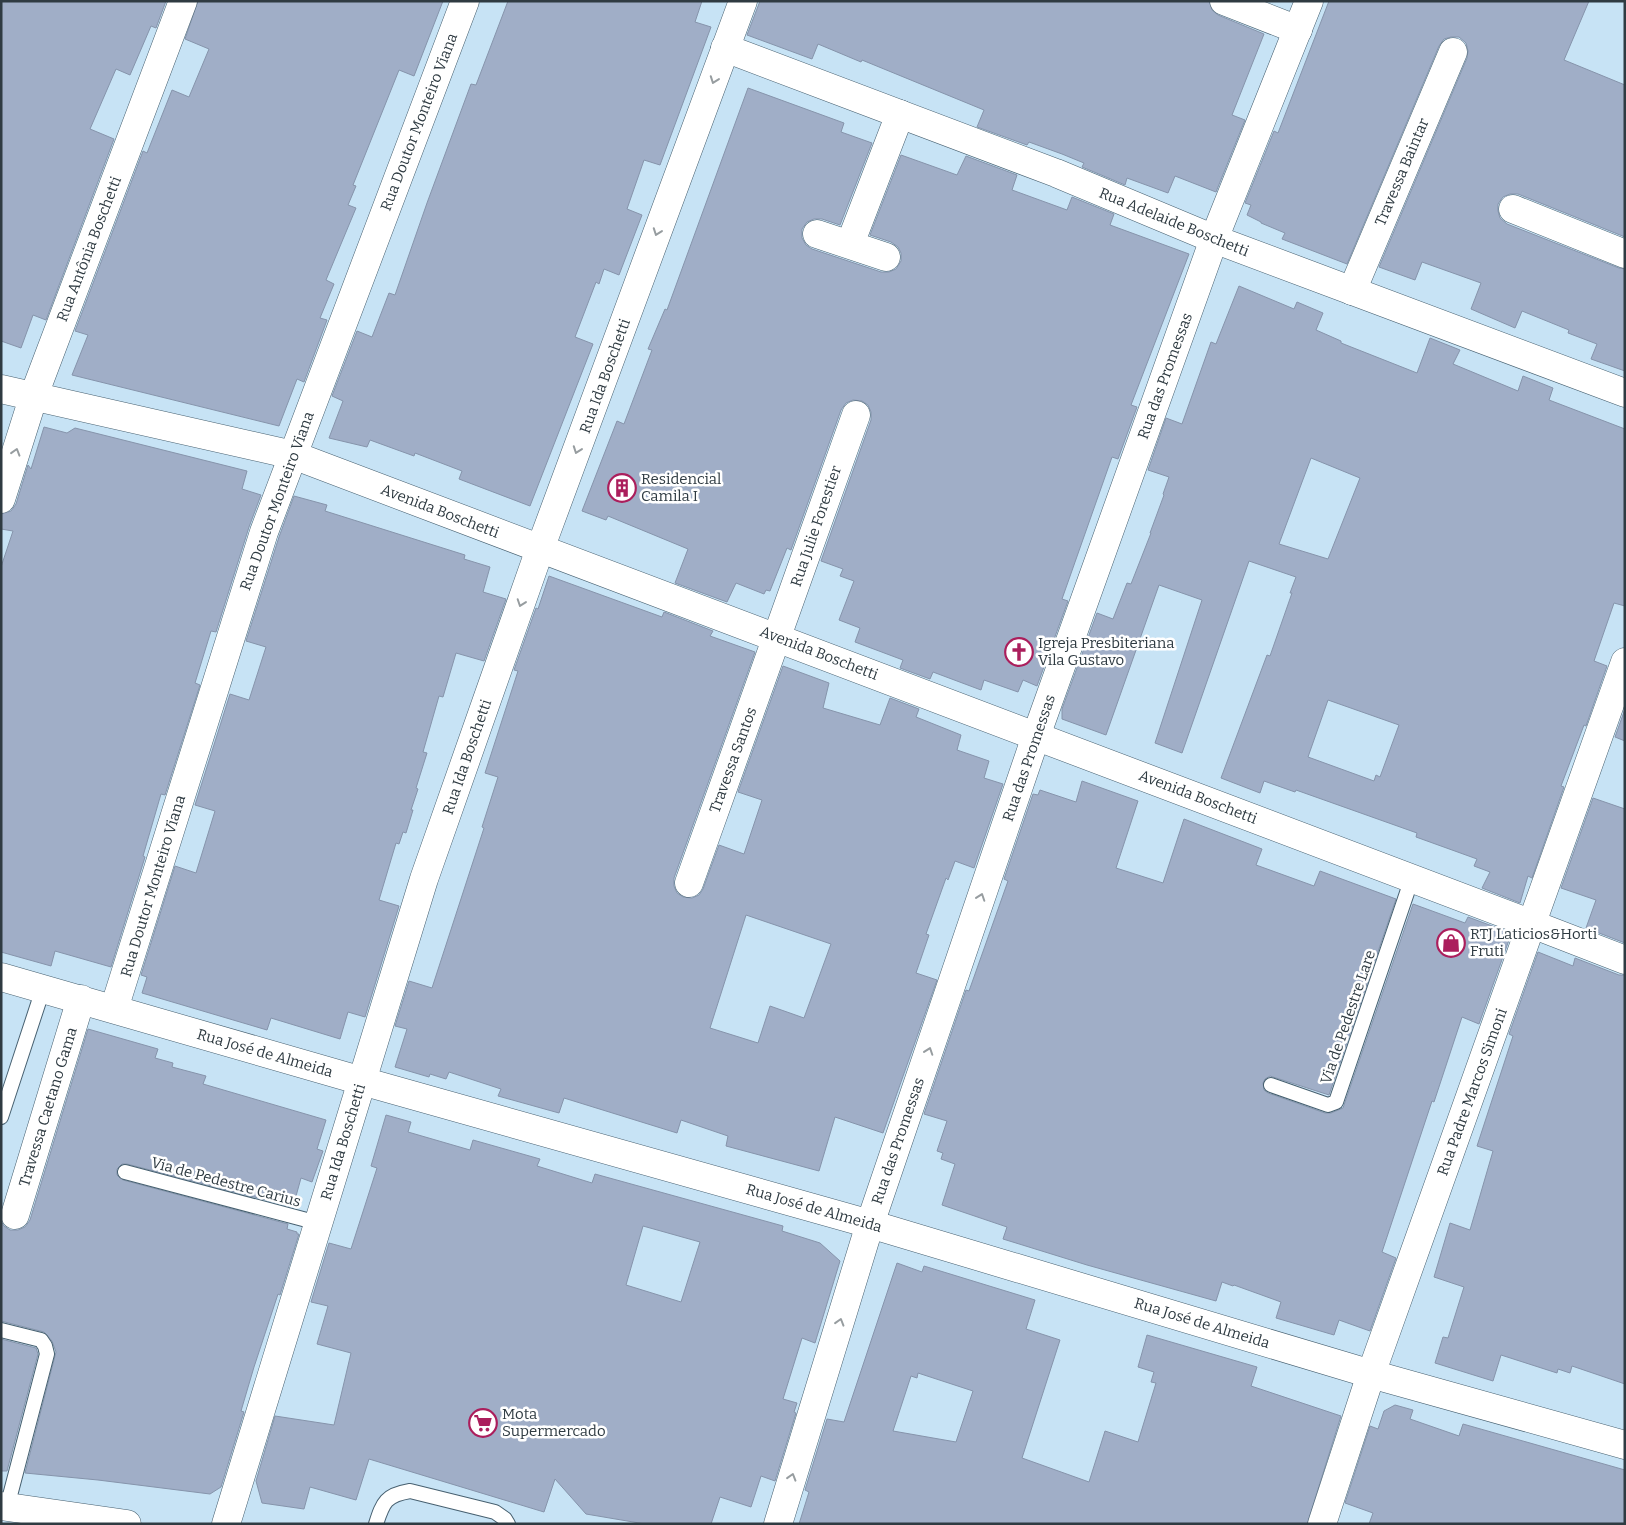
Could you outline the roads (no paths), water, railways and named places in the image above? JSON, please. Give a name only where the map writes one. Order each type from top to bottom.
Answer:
[{"type":"street","name":"Rua Antônia Boschetti","points":[[1,498],[34,395],[184,1]]},
{"type":"street","name":"Rua Doutor Monteiro Viana","points":[[114,1010],[264,532],[465,1]]},
{"type":"street","name":"Rua Ida Boschetti","points":[[226,1524],[424,879],[540,549],[743,1]]},
{"type":"street","points":[[1224,1],[1298,30]]},
{"type":"street","name":"Rua das Promessas","points":[[778,1524],[870,1224],[1036,736],[1214,240],[1309,1]]},
{"type":"street","name":"Rua Adelaide Boschetti","points":[[725,48],[1056,173],[1214,240],[1625,393]]},
{"type":"street","name":"Travessa Baintar","points":[[1352,291],[1453,52]]},
{"type":"street","points":[[850,244],[900,114]]},
{"type":"street","points":[[1513,209],[1625,254]]},
{"type":"street","points":[[817,234],[886,257]]},
{"type":"street","name":"Avenida Boschetti","points":[[1,389],[293,455],[778,637],[1625,960]]},
{"type":"street","name":"Rua Julie Forestier","points":[[778,637],[856,416]]},
{"type":"street","name":"Travessa Santos","points":[[689,882],[778,637]]},
{"type":"street","name":"Rua Padre Marcos Simoni","points":[[1322,1524],[1371,1374],[1624,668]]},
{"type":"street","name":"Rua José de Almeida","points":[[1,977],[870,1224],[1371,1374],[1625,1445]]},
{"type":"street","name":"Travessa Caetano Gama","points":[[15,1215],[81,999]]},
{"type":"street","points":[[4,1507],[127,1524]]},
{"type":"lane","name":"Via de Pedestre Lare","points":[[1271,1086],[1328,1105],[1336,1102],[1412,878]]},
{"type":"lane","points":[[1,1117],[43,989]]},
{"type":"lane","name":"Via de Pedestre Carius","points":[[125,1172],[318,1223]]},
{"type":"lane","points":[[1,1330],[41,1340],[46,1346],[47,1354],[4,1507]]},
{"type":"lane","points":[[376,1524],[382,1506],[389,1498],[399,1493],[410,1491],[495,1512],[508,1524]]},
{"type":"place","name":"Residencial Camila I","points":[[622,488]]},
{"type":"place","name":"Igreja Presbiteriana Vila Gustavo","points":[[1019,652]]},
{"type":"place","name":"RTJ Laticios&Horti Fruti","points":[[1451,943]]},
{"type":"place","name":"Mota Supermercado","points":[[483,1423]]}]
